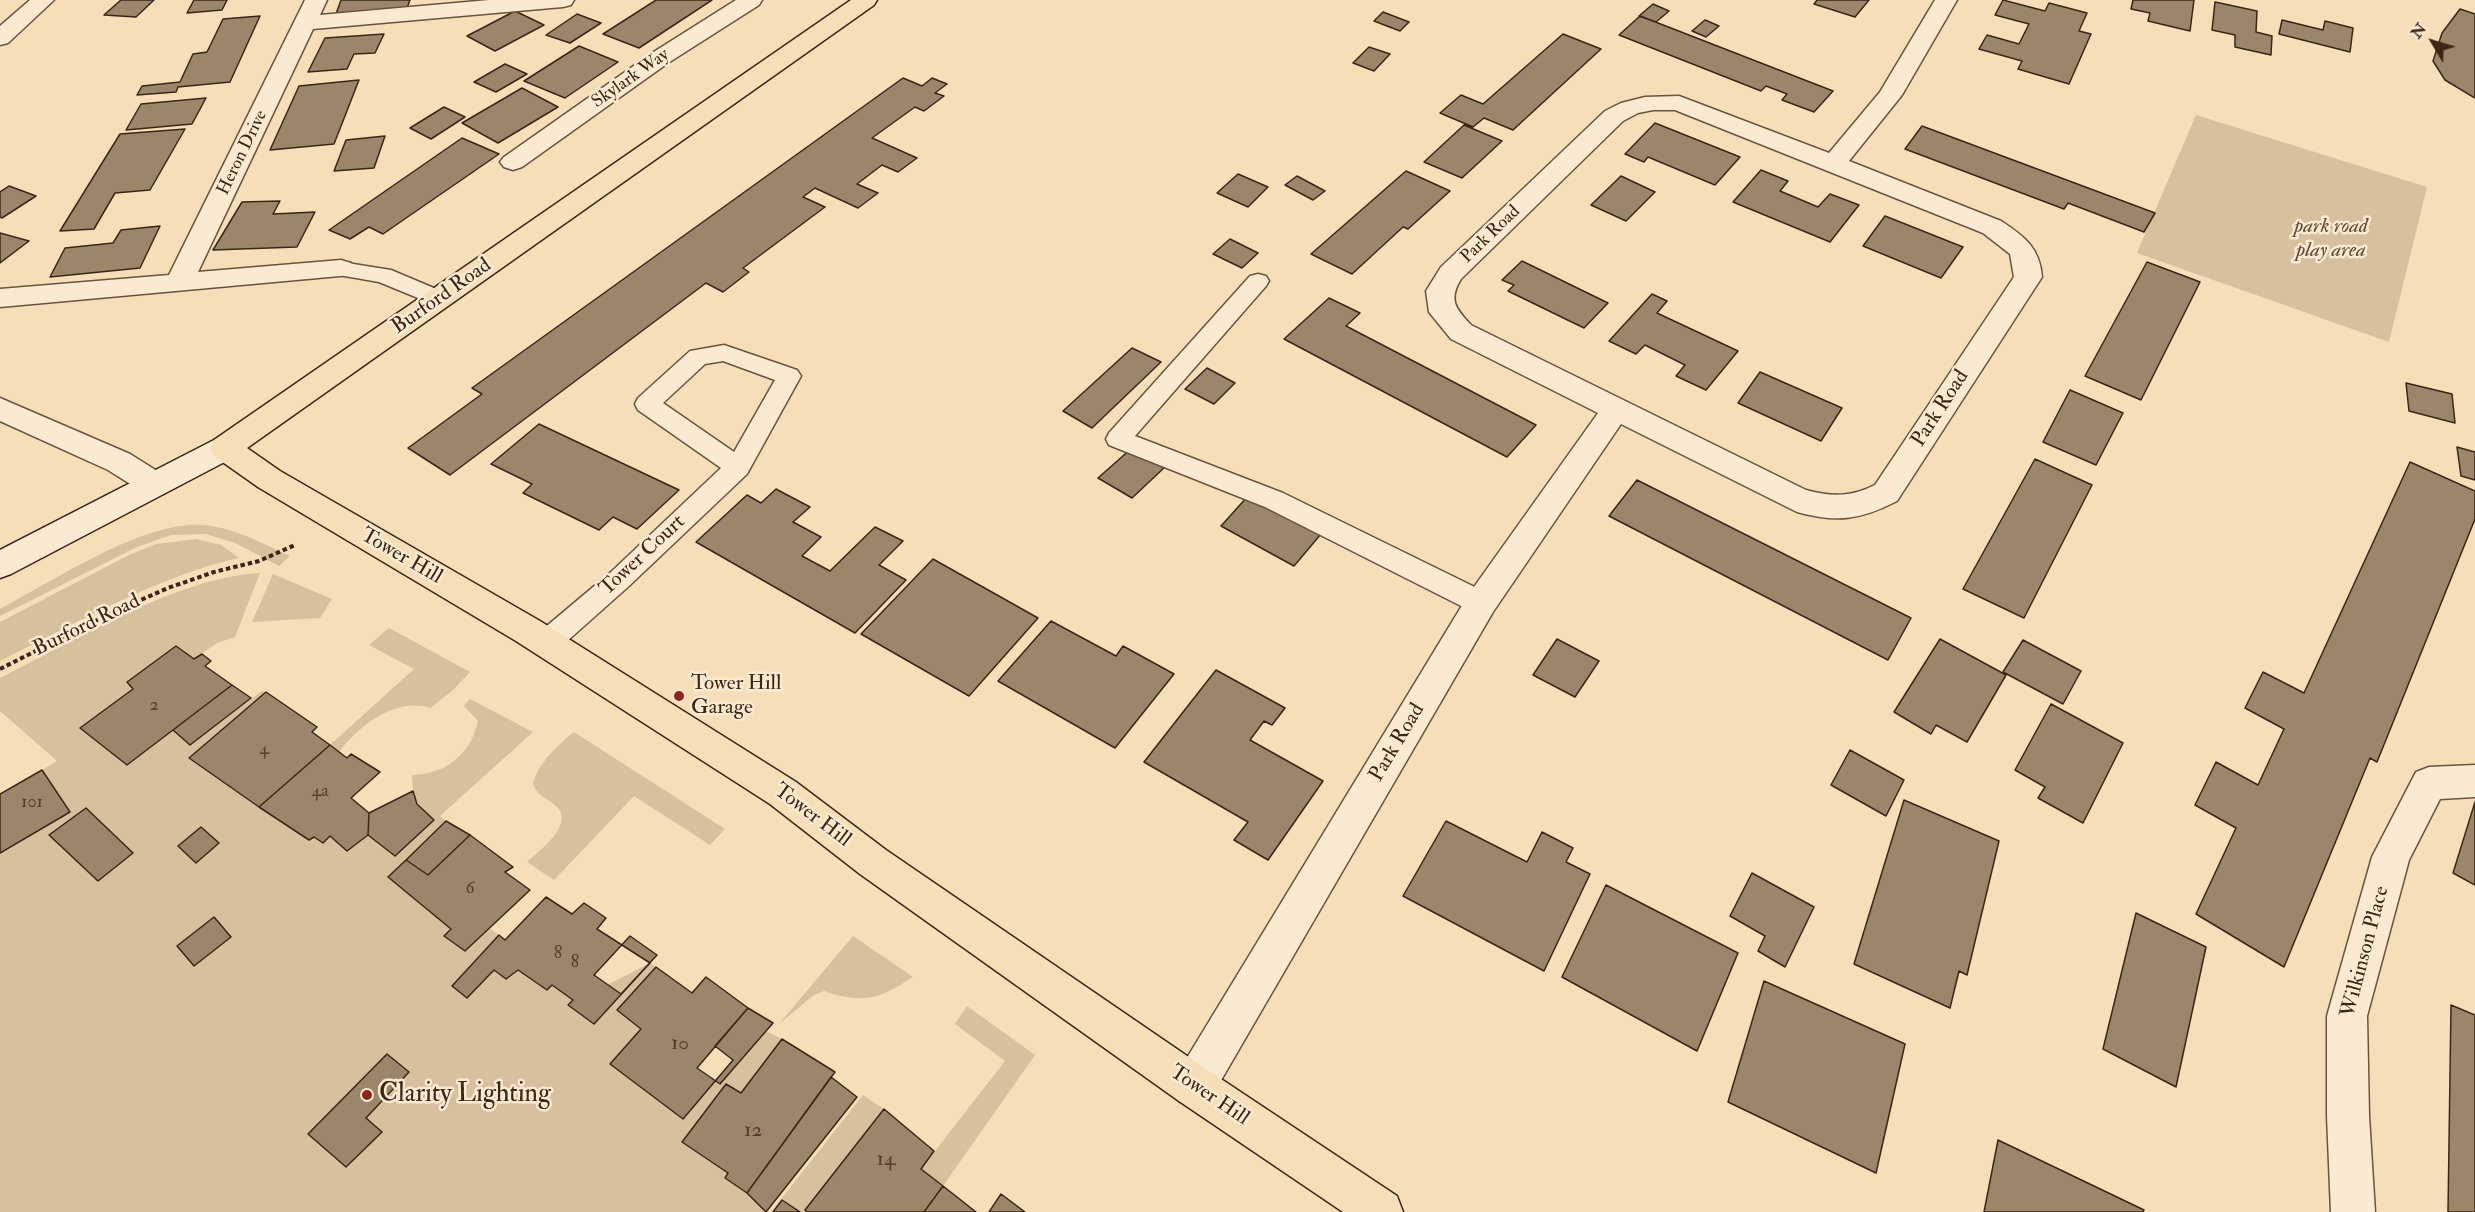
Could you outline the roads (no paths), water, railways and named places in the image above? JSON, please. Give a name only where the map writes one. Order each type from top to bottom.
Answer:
[{"type":"main road","name":"Burford Road","points":[[225,448],[866,0]]},
{"type":"main road","name":"Tower Hill","points":[[225,448],[269,479],[546,643],[783,793],[873,862],[1194,1086],[1381,1212]]},
{"type":"street","points":[[0,38],[43,0]]},
{"type":"street","name":"Heron Drive","points":[[179,283],[307,23],[316,0]]},
{"type":"street","points":[[307,23],[563,0]]},
{"type":"street","name":"Skylark Way","points":[[513,162],[660,58],[751,0]]},
{"type":"street","points":[[1833,164],[1890,95],[1946,0]]},
{"type":"street","name":"Park Road","points":[[1652,101],[1679,103],[1833,164],[1992,227],[2016,242],[2028,258],[2028,277],[1886,493],[1861,506],[1828,509],[1797,500],[1461,332],[1443,312],[1440,291],[1451,273],[1614,116],[1630,106],[1652,101]]},
{"type":"street","points":[[0,298],[341,269]]},
{"type":"street","points":[[0,409],[119,462],[154,484]]},
{"type":"street","name":"Park Road","points":[[1194,1086],[1481,603],[1616,409]]},
{"type":"street","name":"Burford Road","points":[[0,566],[225,448]]},
{"type":"street","name":"Wilkinson Place","points":[[2354,1212],[2348,1116],[2347,1016],[2391,857],[2429,783],[2475,781]]},
{"type":"lane","points":[[341,269],[383,275],[440,299]]},
{"type":"lane","points":[[1258,281],[1118,439],[1274,500],[1481,603]]},
{"type":"lane","name":"Tower Court","points":[[546,643],[620,579],[738,466],[789,376],[724,353],[698,357],[647,404],[738,466]]},
{"type":"place","name":"Tower Hill Garage","points":[[679,696]]},
{"type":"place","name":"Clarity Lighting","points":[[367,1095]]},
{"type":"park label","name":"park road play area","points":[[2331,239]]}]
